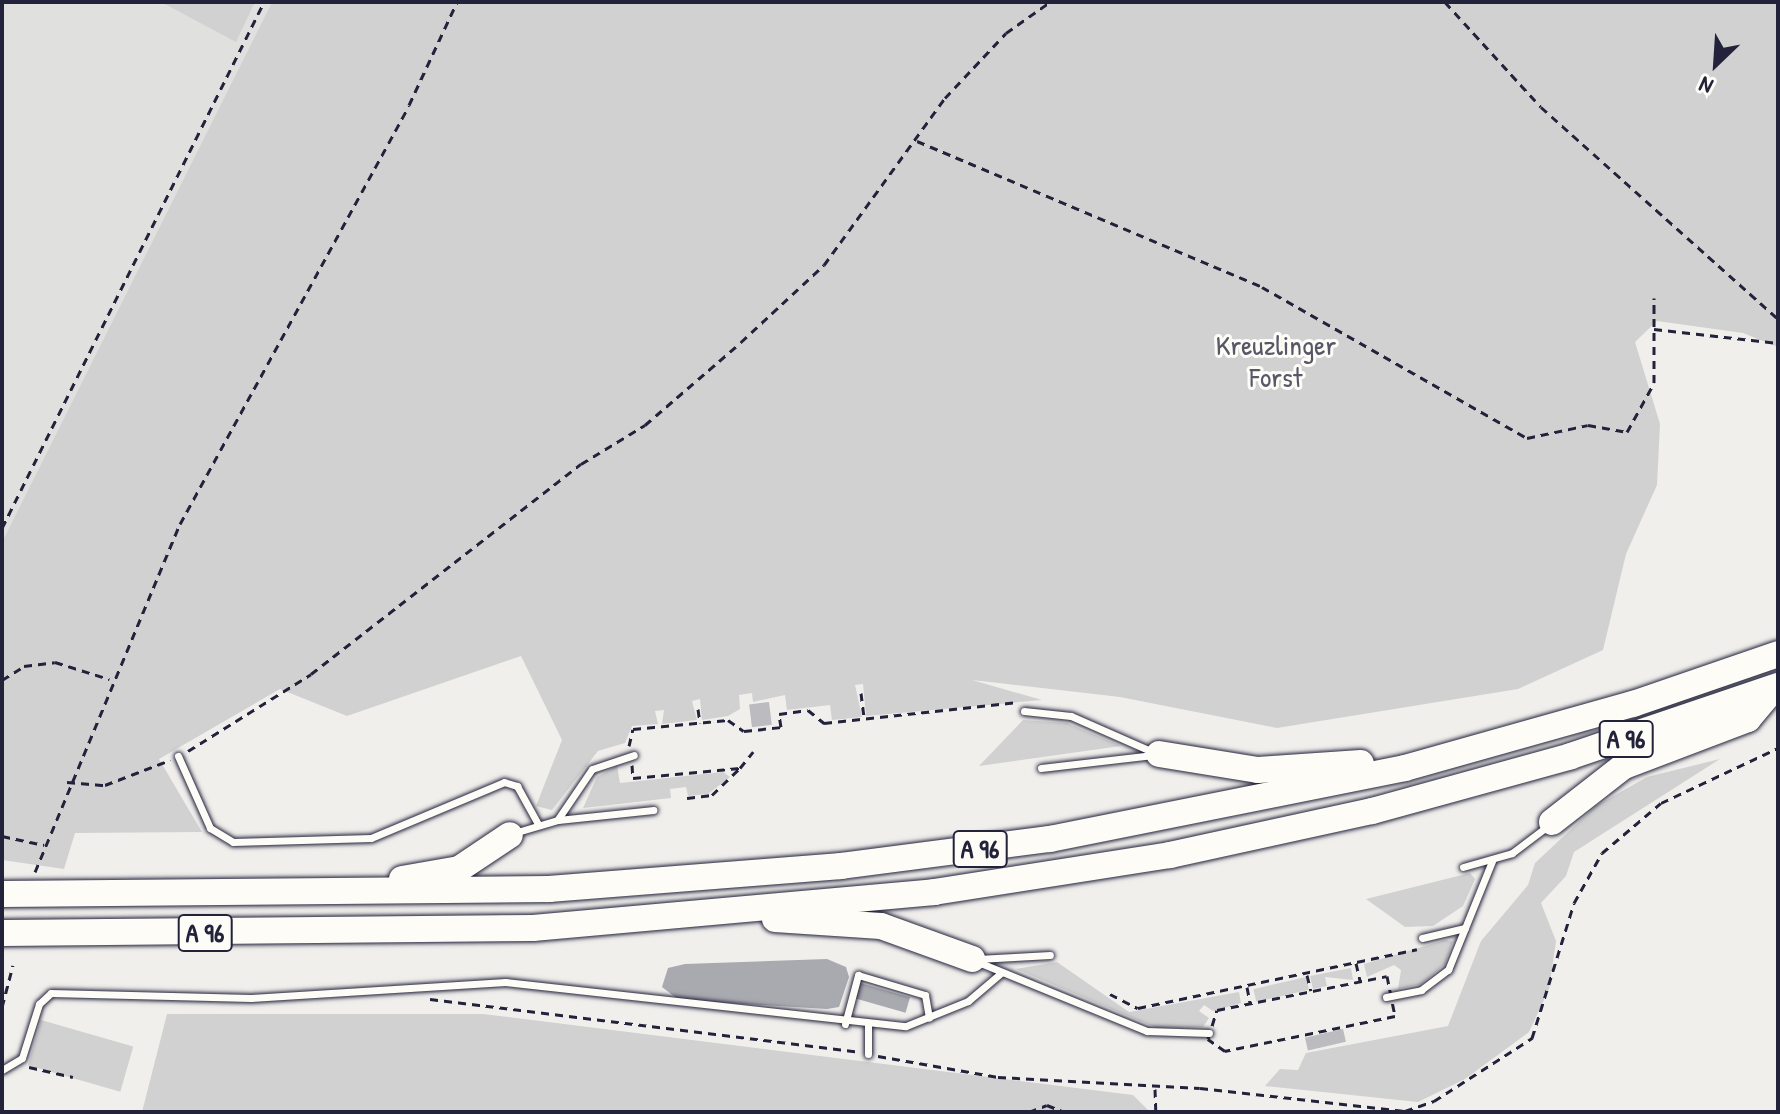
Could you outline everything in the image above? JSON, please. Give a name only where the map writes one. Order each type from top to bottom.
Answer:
[{"type":"highway","name":"A 96","points":[[2,894],[324,897],[549,889],[841,866],[1165,820],[1405,768],[1633,704],[1778,654]]},
{"type":"highway","name":"A 96","points":[[2,933],[519,928],[744,914],[1037,877],[1266,837],[1476,785],[1776,687]]},
{"type":"highway","points":[[1552,822],[1624,766],[1748,719],[1776,687]]},
{"type":"highway","points":[[1159,754],[1258,770],[1349,762],[1405,768]]},
{"type":"highway","points":[[324,897],[346,880],[459,869],[510,835]]},
{"type":"highway","points":[[744,914],[881,926],[972,959]]},
{"type":"lane","points":[[1024,711],[1071,716],[1159,754]]},
{"type":"lane","points":[[1041,768],[1159,754]]},
{"type":"lane","points":[[558,820],[592,769],[632,755]]},
{"type":"lane","points":[[178,756],[210,828],[233,842],[371,838],[504,782],[517,786],[538,824]]},
{"type":"lane","points":[[510,835],[558,820],[653,810]]},
{"type":"lane","points":[[1463,867],[1492,861],[1524,847],[1552,822]]},
{"type":"lane","points":[[1386,997],[1440,979],[1492,861]]},
{"type":"lane","points":[[1422,938],[1465,928]]},
{"type":"lane","points":[[972,959],[1050,955]]},
{"type":"lane","points":[[972,959],[1147,1031],[1208,1033]]},
{"type":"lane","points":[[2,1070],[14,1067],[39,1004],[51,993],[251,998],[505,982],[845,1024],[906,1026],[968,1001],[1001,973]]},
{"type":"lane","points":[[845,1024],[858,975],[925,995],[929,1018]]},
{"type":"lane","points":[[868,1025],[868,1054]]},
{"type":"path","points":[[2,528],[264,2]]},
{"type":"path","points":[[35,872],[109,679],[180,524],[409,105],[457,2]]},
{"type":"path","points":[[67,782],[105,785],[178,756],[311,674],[581,464],[645,425],[824,265],[917,141],[1006,33],[1050,2]]},
{"type":"path","points":[[1445,2],[1541,107],[1778,319]]},
{"type":"path","points":[[917,141],[1262,287],[1527,438],[1588,425],[1627,432],[1654,383],[1654,298]]},
{"type":"path","points":[[1654,329],[1778,343]]},
{"type":"path","points":[[2,680],[24,666],[55,662],[109,679]]},
{"type":"path","points":[[861,693],[864,719]]},
{"type":"path","points":[[740,768],[633,778],[633,729],[728,720],[744,731],[781,727],[779,714],[808,710],[824,723],[1020,701],[1024,711]]},
{"type":"path","points":[[698,709],[700,723]]},
{"type":"path","points":[[660,719],[661,727]]},
{"type":"path","points":[[403,990],[439,1002],[868,1054],[998,1077],[1405,1111],[1434,1101],[1532,1038],[1574,903],[1602,853],[1661,803],[1778,748]]},
{"type":"path","points":[[687,798],[712,795],[753,752]]},
{"type":"path","points":[[2,836],[44,845]]},
{"type":"path","points":[[1110,994],[1138,1008],[1428,947]]},
{"type":"path","points":[[1356,963],[1360,981]]},
{"type":"path","points":[[2,1007],[13,965]]},
{"type":"path","points":[[1307,974],[1311,991]]},
{"type":"path","points":[[1387,976],[1395,995],[1395,1016],[1225,1051],[1208,1033],[1217,1010],[1250,1003],[1387,976]]},
{"type":"path","points":[[1247,987],[1250,1003]]},
{"type":"path","points":[[14,1067],[73,1077]]},
{"type":"path","points":[[1155,1089],[1156,1112]]},
{"type":"path","points":[[1029,1112],[1047,1105],[1064,1112]]},
{"type":"shaded area","points":[[2,2],[272,2],[2,542]]},
{"type":"shaded area","points":[[827,959],[846,967],[849,977],[839,1007],[827,1009],[679,1000],[662,987],[668,968],[685,964]]},
{"type":"shaded area","points":[[860,983],[910,997],[906,1013],[856,998]]},
{"type":"green space","points":[[161,2],[255,2],[236,42]]},
{"type":"green space","name":"Kreuzlinger Forst","points":[[272,2],[1778,2],[1778,347],[1743,333],[1657,321],[1635,342],[1660,424],[1657,485],[1626,554],[1603,650],[1518,689],[1277,728],[1120,697],[972,680],[1042,700],[866,716],[863,684],[855,685],[862,717],[832,720],[830,705],[787,710],[785,695],[753,702],[752,693],[739,695],[740,709],[728,716],[702,720],[700,699],[692,701],[697,720],[662,724],[664,710],[655,711],[658,724],[632,726],[625,743],[598,751],[552,810],[536,806],[562,740],[521,656],[347,716],[280,689],[159,759],[202,832],[75,833],[64,869],[2,860],[2,542]]},
{"type":"green space","points":[[1023,720],[1067,723],[1121,746],[979,766]]},
{"type":"green space","points":[[1720,759],[1574,852],[1566,876],[1541,903],[1556,941],[1549,989],[1529,1032],[1465,1079],[1418,1102],[1265,1086],[1280,1069],[1298,1070],[1306,1053],[1448,1026],[1481,941],[1528,885],[1535,863],[1596,806],[1647,777]]},
{"type":"green space","points":[[617,766],[620,783],[723,772],[730,777],[708,794],[688,796],[686,787],[670,789],[671,798],[583,808],[597,777]]},
{"type":"green space","points":[[1470,873],[1475,879],[1463,906],[1433,926],[1405,927],[1366,899]]},
{"type":"green space","points":[[1445,940],[1453,941],[1445,964],[1421,984],[1398,989],[1401,970],[1394,965],[1367,977],[1364,964]]},
{"type":"green space","points":[[1057,962],[1129,1012],[1239,992],[1241,1003],[1213,1011],[1204,1005],[1199,1011],[1209,1018],[1203,1027],[1157,1028],[1016,969]]},
{"type":"green space","points":[[1351,968],[1353,980],[1325,977],[1327,986],[1313,989],[1310,976]]},
{"type":"green space","points":[[1306,977],[1309,990],[1256,1002],[1253,989]]},
{"type":"green space","points":[[167,1014],[483,1014],[1133,1095],[1150,1112],[142,1112]]},
{"type":"green space","points":[[41,1020],[133,1046],[120,1092],[28,1065]]},
{"type":"building","points":[[769,702],[772,725],[752,727],[749,704]]},
{"type":"building","points":[[1343,1029],[1346,1042],[1308,1050],[1305,1038]]}]
